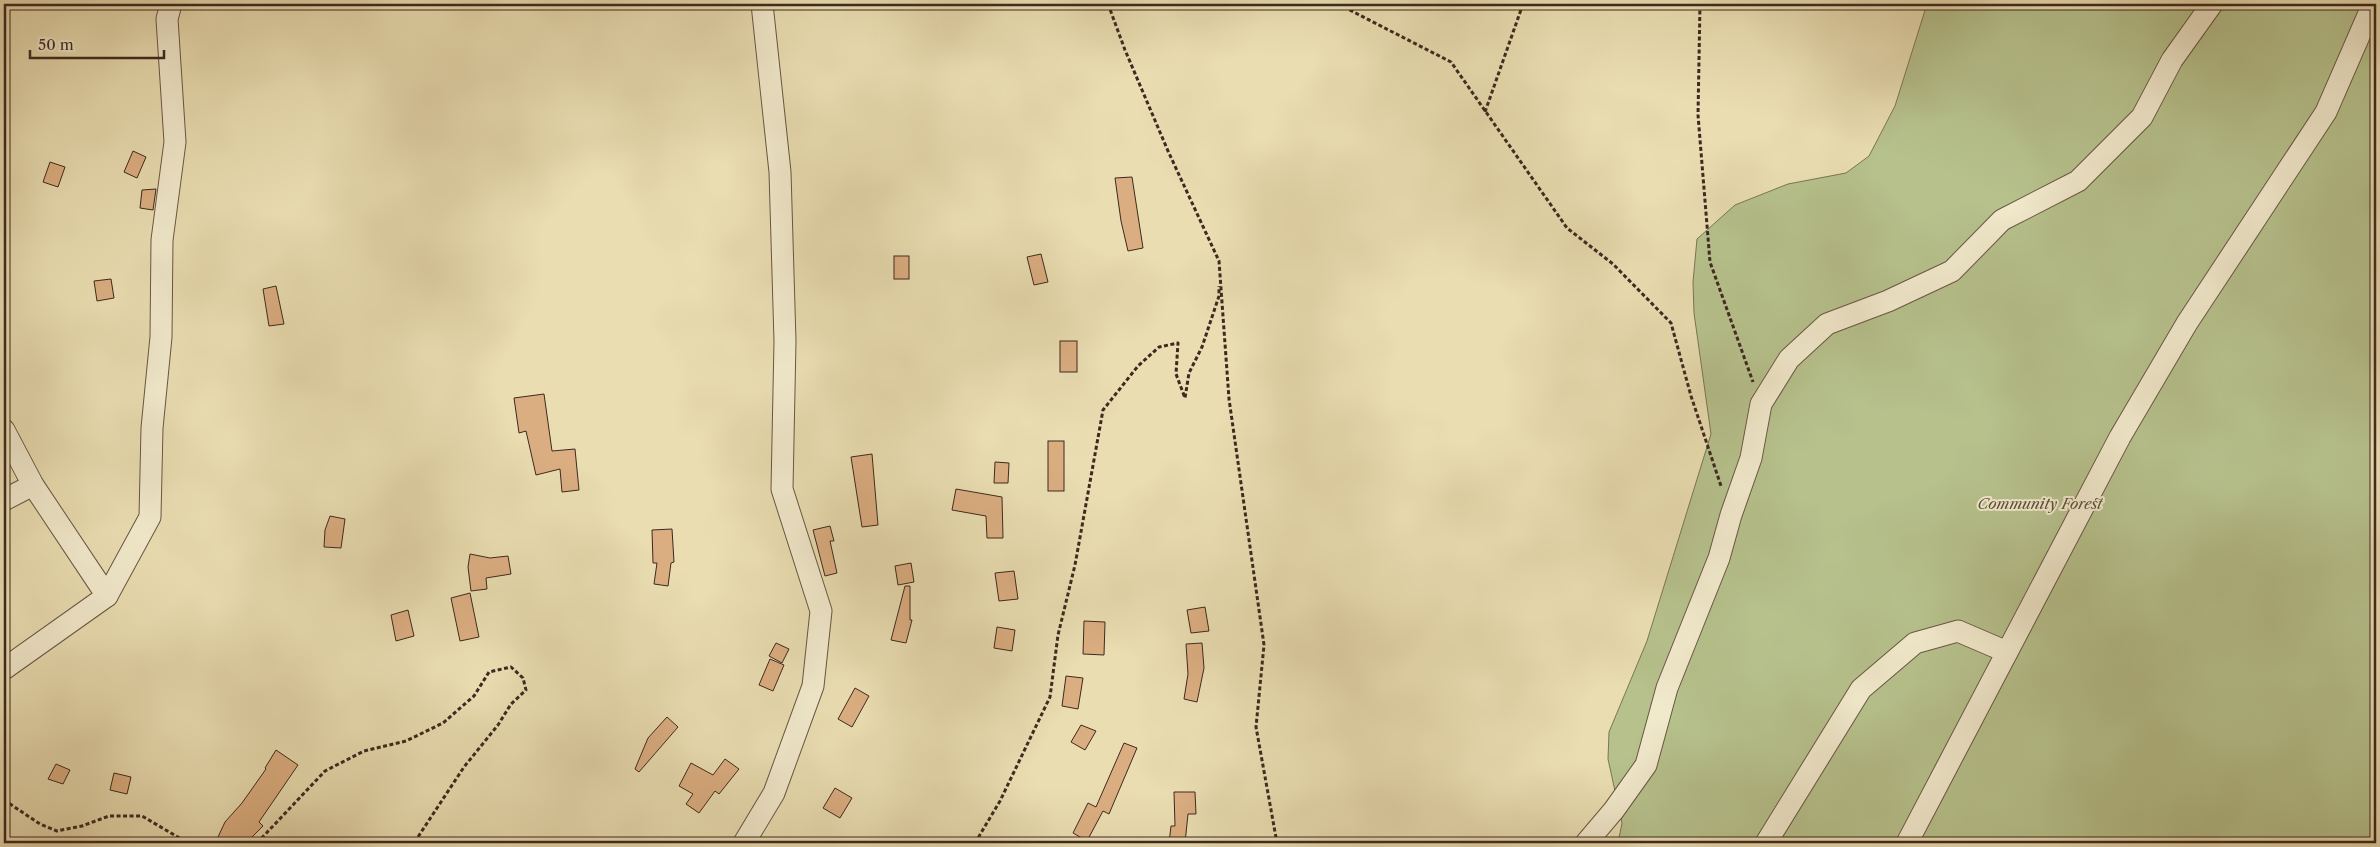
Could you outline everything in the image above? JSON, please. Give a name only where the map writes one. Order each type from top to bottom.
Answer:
[{"type":"street","points":[[4,669],[107,596],[150,517],[152,428],[161,337],[162,240],[175,142],[167,19],[171,4]]},
{"type":"street","points":[[744,843],[774,793],[813,686],[821,611],[782,489],[786,341],[780,172],[762,4]]},
{"type":"street","points":[[1586,843],[1614,810],[1646,764],[1668,688],[1719,558],[1730,515],[1751,458],[1761,404],[1788,359],[1827,324],[1888,301],[1952,271],[2002,220],[2078,181],[2142,117],[2172,60],[2212,4]]},
{"type":"street","points":[[1906,843],[2120,437],[2187,323],[2326,112],[2373,4]]},
{"type":"street","points":[[4,430],[33,485],[107,596]]},
{"type":"street","points":[[4,500],[33,485]]},
{"type":"street","points":[[1766,843],[1861,689],[1915,643],[1958,631],[2007,652]]},
{"type":"path","points":[[1108,4],[1125,50],[1168,151],[1219,261],[1229,399],[1264,645],[1256,727],[1277,843]]},
{"type":"path","points":[[1338,4],[1452,62],[1485,113],[1567,228],[1613,264],[1671,323],[1730,515]]},
{"type":"path","points":[[1485,113],[1523,4]]},
{"type":"path","points":[[1700,4],[1698,115],[1710,262],[1761,404]]},
{"type":"path","points":[[975,843],[1000,801],[1050,697],[1058,635],[1075,565],[1103,410],[1138,366],[1159,347],[1178,343],[1176,374],[1185,398],[1189,373],[1202,347],[1219,296],[1219,261]]},
{"type":"path","points":[[257,843],[325,771],[364,751],[406,741],[442,723],[474,696],[489,672],[511,667],[523,678],[526,690],[511,704],[498,725],[464,767],[414,843]]},
{"type":"path","points":[[4,800],[40,824],[57,831],[74,828],[109,816],[142,816],[188,843]]},
{"type":"green space","name":"Community Forest","points":[[1927,4],[2376,4],[2376,843],[1618,843],[1622,823],[1608,759],[1609,732],[1647,641],[1711,434],[1694,313],[1693,282],[1697,239],[1735,205],[1788,184],[1846,173],[1869,156],[1895,106]]},
{"type":"building","points":[[133,151],[146,157],[137,178],[124,172]]},
{"type":"building","points":[[50,162],[65,167],[58,187],[43,182]]},
{"type":"building","points":[[1132,177],[1143,248],[1128,251],[1121,221],[1115,178]]},
{"type":"building","points":[[156,189],[153,210],[140,208],[142,190]]},
{"type":"building","points":[[1041,254],[1048,282],[1034,285],[1027,257]]},
{"type":"building","points":[[894,256],[909,256],[909,279],[894,279]]},
{"type":"building","points":[[111,279],[114,298],[97,301],[94,281]]},
{"type":"building","points":[[276,286],[284,324],[269,326],[263,289]]},
{"type":"building","points":[[1060,341],[1077,341],[1077,372],[1060,372]]},
{"type":"building","points":[[544,394],[552,451],[575,449],[579,490],[562,492],[560,469],[536,475],[526,431],[519,433],[514,398]]},
{"type":"building","points":[[1048,441],[1064,441],[1064,491],[1048,491]]},
{"type":"building","points":[[872,454],[878,525],[862,527],[851,457]]},
{"type":"building","points":[[995,462],[1009,463],[1008,483],[994,483]]},
{"type":"building","points":[[956,489],[1002,497],[1003,538],[987,538],[986,516],[952,510]]},
{"type":"building","points":[[330,516],[345,519],[341,548],[324,547],[325,530]]},
{"type":"building","points":[[830,526],[834,541],[830,541],[837,573],[825,576],[813,530]]},
{"type":"building","points":[[672,529],[674,562],[671,563],[668,586],[654,584],[657,563],[653,563],[652,530]]},
{"type":"building","points":[[470,554],[490,558],[508,556],[511,574],[486,578],[487,589],[471,591],[468,567]]},
{"type":"building","points":[[911,563],[914,582],[898,585],[895,566]]},
{"type":"building","points":[[1014,571],[1018,599],[999,601],[995,573]]},
{"type":"building","points":[[905,586],[910,586],[910,620],[912,620],[906,643],[891,640]]},
{"type":"building","points":[[470,593],[479,637],[460,641],[451,598]]},
{"type":"building","points":[[1205,607],[1209,631],[1191,633],[1187,610]]},
{"type":"building","points":[[408,610],[414,636],[396,641],[391,615]]},
{"type":"building","points":[[1084,621],[1105,622],[1104,655],[1083,654]]},
{"type":"building","points":[[997,627],[1015,630],[1012,651],[994,648]]},
{"type":"building","points":[[776,643],[789,649],[782,663],[769,656]]},
{"type":"building","points":[[1202,643],[1204,668],[1197,702],[1184,699],[1188,674],[1186,644]]},
{"type":"building","points":[[770,659],[784,665],[773,691],[759,685]]},
{"type":"building","points":[[1066,676],[1083,678],[1078,709],[1062,706]]},
{"type":"building","points":[[855,688],[869,696],[852,727],[838,719]]},
{"type":"building","points":[[667,717],[678,727],[639,772],[635,769],[648,738]]},
{"type":"building","points":[[1081,725],[1096,731],[1085,750],[1071,742]]},
{"type":"building","points":[[1124,743],[1137,748],[1109,814],[1103,811],[1087,841],[1073,833],[1088,803],[1096,807]]},
{"type":"building","points":[[276,750],[298,765],[259,822],[263,826],[246,843],[225,843],[218,837],[225,822],[242,803],[266,769]]},
{"type":"building","points":[[725,759],[739,769],[719,794],[715,791],[699,813],[686,804],[693,794],[679,786],[691,763],[713,775]]},
{"type":"building","points":[[56,764],[70,770],[63,784],[48,779]]},
{"type":"building","points":[[114,773],[131,777],[127,794],[110,790]]},
{"type":"building","points":[[835,788],[852,798],[840,818],[823,808]]},
{"type":"building","points":[[1174,792],[1195,792],[1196,814],[1188,814],[1185,843],[1169,843],[1171,826],[1175,826]]}]
